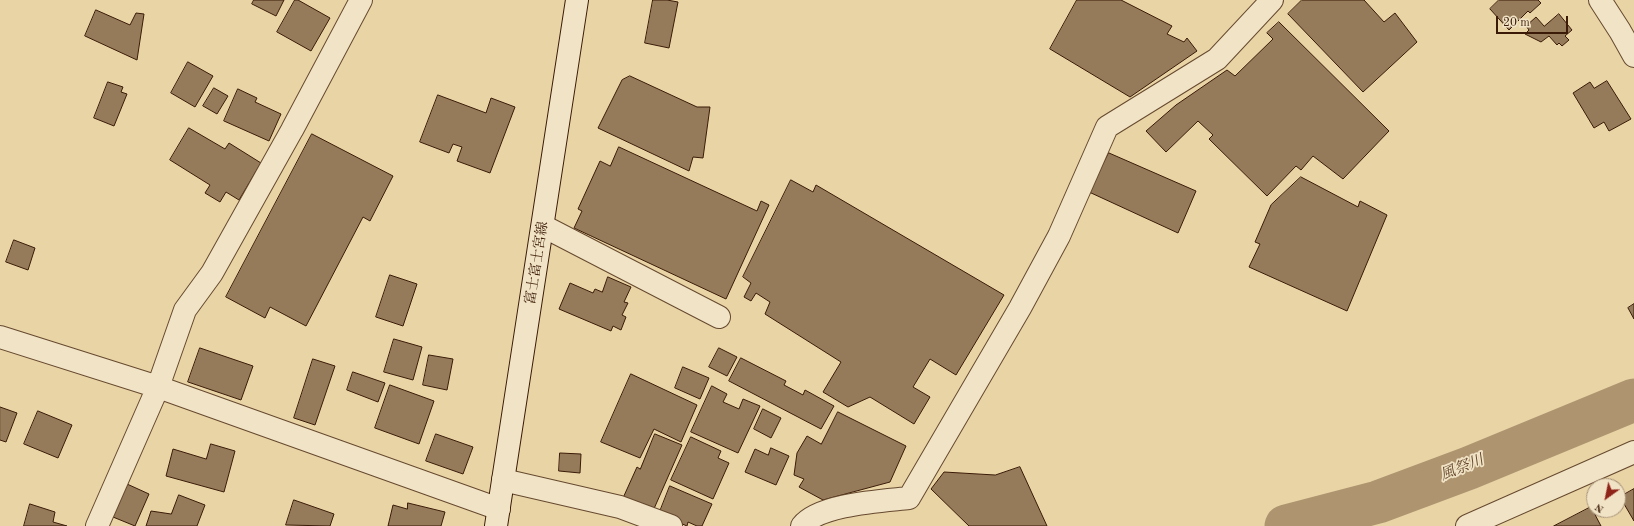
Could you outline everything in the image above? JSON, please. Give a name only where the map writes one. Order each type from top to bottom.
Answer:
[{"type":"street","points":[[97,526],[158,387],[185,310],[212,273],[292,130],[360,0]]},
{"type":"street","name":"富士富士宮線","points":[[498,517],[577,0]]},
{"type":"street","points":[[802,526],[807,520],[820,512],[868,502],[909,498],[1020,308],[1059,236],[1107,127],[1217,59],[1272,0]]},
{"type":"street","points":[[1606,2],[1634,56]]},
{"type":"street","points":[[542,226],[719,317]]},
{"type":"street","points":[[0,337],[158,387],[498,517]]},
{"type":"street","points":[[1466,526],[1634,452]]},
{"type":"street","points":[[503,480],[620,507],[671,526]]},
{"type":"building","points":[[254,0],[284,0],[276,16],[252,4]]},
{"type":"building","points":[[295,0],[298,0],[330,18],[311,51],[277,32]]},
{"type":"building","points":[[653,0],[678,2],[669,48],[645,43]]},
{"type":"building","points":[[1077,0],[1121,0],[1172,26],[1167,34],[1184,42],[1187,38],[1197,51],[1130,97],[1050,49]]},
{"type":"building","points":[[1302,0],[1364,0],[1384,22],[1395,13],[1417,42],[1363,92],[1288,14]]},
{"type":"building","points":[[1499,0],[1538,0],[1541,3],[1530,13],[1528,11],[1509,30],[1490,9]]},
{"type":"building","points":[[96,10],[130,25],[136,13],[144,14],[137,60],[85,36]]},
{"type":"building","points":[[1559,14],[1572,30],[1565,36],[1569,40],[1562,46],[1559,43],[1557,45],[1549,36],[1541,42],[1525,34],[1529,30],[1526,26],[1536,17],[1544,26]]},
{"type":"building","points":[[1279,22],[1389,131],[1343,179],[1313,156],[1301,170],[1296,166],[1267,196],[1209,139],[1213,135],[1198,121],[1166,152],[1146,131],[1176,105],[1227,70],[1235,76],[1273,39],[1267,33]]},
{"type":"building","points":[[188,62],[213,76],[195,107],[171,93]]},
{"type":"building","points":[[630,76],[697,107],[710,107],[703,158],[693,157],[689,171],[598,128],[622,80]]},
{"type":"building","points":[[1607,81],[1631,119],[1609,131],[1604,122],[1594,128],[1573,93],[1590,82],[1594,88]]},
{"type":"building","points":[[108,82],[123,87],[121,92],[127,94],[114,126],[94,118]]},
{"type":"building","points":[[214,88],[228,96],[217,114],[203,106]]},
{"type":"building","points":[[238,89],[257,98],[255,102],[281,114],[269,141],[224,121]]},
{"type":"building","points":[[438,95],[486,113],[491,98],[515,107],[490,173],[457,161],[462,147],[453,144],[449,153],[420,142]]},
{"type":"building","points":[[189,128],[225,149],[229,143],[261,163],[239,200],[226,192],[220,202],[205,193],[210,185],[170,160]]},
{"type":"building","points":[[312,134],[393,176],[370,221],[363,217],[306,326],[270,307],[265,318],[226,297]]},
{"type":"building","points":[[619,147],[757,211],[761,201],[769,205],[726,299],[574,228],[582,211],[578,209],[600,161],[610,166]]},
{"type":"building","points":[[1109,153],[1196,191],[1178,233],[1089,192]]},
{"type":"building","points":[[1301,177],[1358,207],[1360,201],[1387,215],[1347,311],[1249,267],[1260,244],[1255,242],[1271,205]]},
{"type":"building","points":[[791,180],[813,192],[816,185],[1004,295],[956,375],[930,359],[913,387],[930,397],[914,424],[870,397],[848,407],[823,392],[841,362],[765,314],[770,302],[756,293],[751,301],[744,297],[751,283],[743,277]]},
{"type":"building","points":[[14,240],[35,248],[28,270],[6,262]]},
{"type":"building","points":[[390,275],[417,284],[403,326],[376,317]]},
{"type":"building","points":[[608,277],[631,287],[624,302],[628,303],[622,315],[626,317],[621,330],[613,326],[611,331],[559,309],[570,283],[593,293],[595,289],[602,292]]},
{"type":"building","points":[[1634,304],[1634,319],[1628,308]]},
{"type":"building","points":[[394,339],[422,347],[413,380],[384,372]]},
{"type":"building","points":[[200,348],[253,366],[241,400],[188,382]]},
{"type":"building","points":[[719,348],[737,357],[727,376],[709,367]]},
{"type":"building","points":[[429,355],[453,359],[447,390],[423,385]]},
{"type":"building","points":[[741,358],[786,381],[784,385],[803,395],[805,390],[834,406],[821,429],[729,381]]},
{"type":"building","points":[[313,359],[335,366],[315,425],[294,418]]},
{"type":"building","points":[[683,367],[709,378],[700,399],[675,388]]},
{"type":"building","points":[[353,372],[385,383],[378,402],[347,390]]},
{"type":"building","points":[[631,374],[697,405],[681,442],[654,429],[640,458],[601,442]]},
{"type":"building","points":[[390,385],[434,401],[419,444],[375,428]]},
{"type":"building","points":[[712,386],[727,394],[723,402],[739,409],[743,399],[760,406],[738,453],[691,432]]},
{"type":"building","points":[[0,407],[17,413],[6,442],[0,440]]},
{"type":"building","points":[[763,409],[781,418],[771,438],[754,429]]},
{"type":"building","points":[[38,411],[72,425],[58,458],[24,444]]},
{"type":"building","points":[[838,412],[906,446],[890,482],[823,500],[799,487],[804,479],[794,475],[797,453],[807,436],[821,444]]},
{"type":"building","points":[[436,434],[473,447],[463,474],[426,461]]},
{"type":"building","points":[[655,434],[682,445],[653,511],[623,498],[637,467],[640,469]]},
{"type":"building","points":[[691,437],[721,451],[718,458],[729,463],[713,499],[671,480]]},
{"type":"building","points":[[211,444],[235,451],[224,492],[166,476],[173,449],[206,459]]},
{"type":"building","points":[[771,448],[789,456],[776,485],[745,472],[755,449],[768,455]]},
{"type":"building","points":[[560,453],[581,454],[580,473],[559,471]]},
{"type":"building","points":[[1020,467],[1047,526],[969,526],[931,489],[944,472],[995,475]]},
{"type":"building","points":[[127,484],[149,494],[135,526],[113,517]]},
{"type":"building","points":[[670,486],[712,504],[702,526],[697,526],[688,522],[687,526],[659,514]]},
{"type":"building","points":[[1634,489],[1634,521],[1626,507],[1626,494]]},
{"type":"building","points":[[179,495],[205,505],[197,526],[146,526],[151,511],[171,514]]},
{"type":"building","points":[[294,500],[334,514],[330,526],[286,525]]},
{"type":"building","points":[[408,503],[445,512],[441,526],[388,526],[393,505],[407,509]]},
{"type":"building","points":[[30,504],[55,512],[53,522],[67,526],[24,526]]},
{"type":"building","points":[[1586,510],[1586,518],[1597,518],[1601,526],[1554,526]]},
{"type":"waterway","name":"風祭川","points":[[1286,526],[1378,502],[1469,468],[1634,400]]}]
